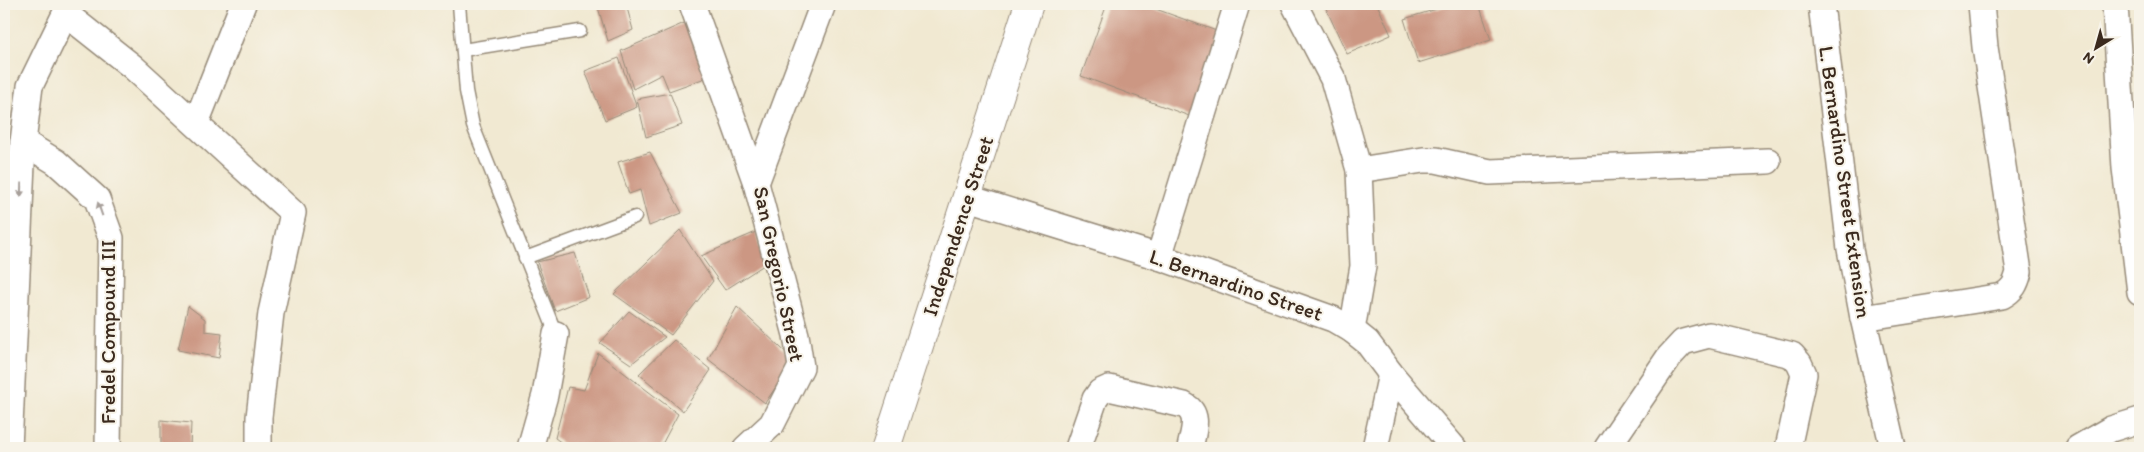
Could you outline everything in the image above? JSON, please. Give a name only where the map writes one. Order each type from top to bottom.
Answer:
[{"type":"street","points":[[196,123],[243,4]]},
{"type":"street","points":[[692,4],[756,183]]},
{"type":"street","name":"San Gregorio Street","points":[[746,448],[772,424],[802,367],[796,335],[756,183],[823,4]]},
{"type":"street","name":"Independence Street","points":[[886,448],[1029,4]]},
{"type":"street","points":[[1159,257],[1237,4]]},
{"type":"street","points":[[1294,4],[1333,78],[1359,170],[1363,266],[1352,330]]},
{"type":"street","name":"L. Bernardino Street Extension","points":[[1820,4],[1850,249],[1863,318],[1893,448]]},
{"type":"street","points":[[1863,318],[2002,296],[2012,291],[2017,282],[2019,272],[1985,47],[1981,4]]},
{"type":"street","points":[[2115,4],[2133,167],[2140,292]]},
{"type":"street","points":[[9,448],[23,142],[30,86],[68,9],[294,213],[271,313],[259,417],[259,448]]},
{"type":"street","name":"Fredel Compound III","points":[[23,142],[56,162],[97,199],[111,238],[108,448]]},
{"type":"street","points":[[1359,170],[1423,160],[1436,160],[1490,172],[1768,161]]},
{"type":"street","name":"L. Bernardino Street","points":[[968,198],[1159,257],[1333,319],[1352,330],[1367,342],[1391,374],[1454,448]]},
{"type":"street","points":[[530,448],[545,395],[556,334]]},
{"type":"street","points":[[1607,448],[1669,357],[1683,342],[1709,335],[1792,355],[1799,363],[1804,374],[1788,448]]},
{"type":"street","points":[[1375,448],[1391,374]]},
{"type":"street","points":[[1078,448],[1095,399],[1100,392],[1108,388],[1184,405],[1191,409],[1195,420],[1190,448]]},
{"type":"street","points":[[2078,448],[2111,430],[2140,420]]},
{"type":"lane","points":[[458,4],[466,91],[473,126],[556,334]]},
{"type":"lane","points":[[462,50],[580,32]]},
{"type":"lane","points":[[525,258],[635,217]]},
{"type":"building","points":[[597,4],[626,4],[633,30],[608,41]]},
{"type":"building","points":[[1107,4],[1142,4],[1222,33],[1192,117],[1081,76]]},
{"type":"building","points":[[1324,4],[1377,4],[1391,35],[1347,54]]},
{"type":"building","points":[[1453,4],[1479,4],[1491,40],[1418,63],[1404,19]]},
{"type":"building","points":[[691,20],[708,77],[669,91],[662,74],[633,89],[621,51]]},
{"type":"building","points":[[619,58],[637,107],[605,120],[585,71]]},
{"type":"building","points":[[670,93],[682,125],[646,137],[637,99]]},
{"type":"building","points":[[650,152],[682,213],[649,226],[640,190],[629,194],[618,162]]},
{"type":"building","points":[[680,230],[713,281],[671,335],[614,294]]},
{"type":"building","points":[[756,232],[764,265],[725,290],[701,256]]},
{"type":"building","points":[[575,253],[589,297],[555,311],[537,262]]},
{"type":"building","points":[[188,306],[205,319],[205,331],[222,333],[219,358],[178,350]]},
{"type":"building","points":[[737,307],[794,360],[765,403],[708,359]]},
{"type":"building","points":[[629,311],[665,337],[631,364],[600,343]]},
{"type":"building","points":[[674,340],[711,370],[683,411],[639,374]]},
{"type":"building","points":[[598,353],[678,414],[660,448],[569,448],[555,438],[568,387],[584,390]]},
{"type":"building","points":[[161,420],[191,423],[190,448],[161,448]]}]
